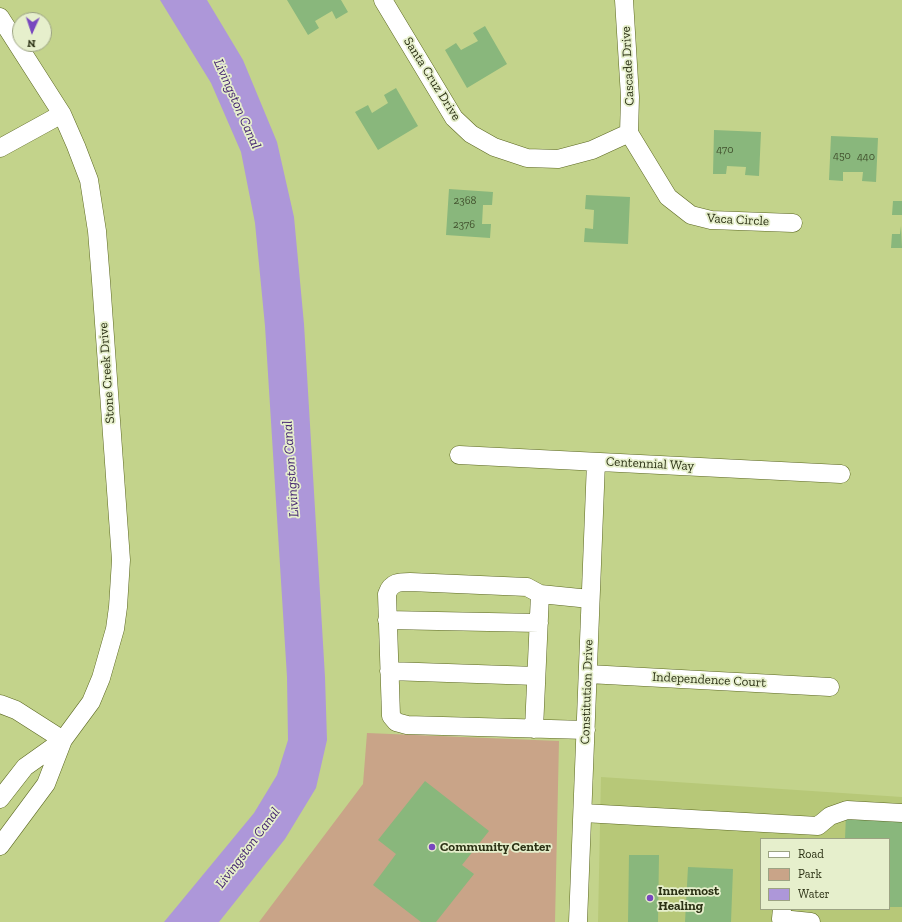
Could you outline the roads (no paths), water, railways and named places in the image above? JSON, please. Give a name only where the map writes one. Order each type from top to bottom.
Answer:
[{"type":"street","name":"Santa Cruz Drive","points":[[382,0],[454,118],[471,134],[494,147],[527,158],[558,159],[592,150],[629,133]]},
{"type":"street","name":"Cascade Drive","points":[[624,0],[630,96],[629,133]]},
{"type":"street","name":"Stone Creek Drive","points":[[0,17],[62,114],[89,180],[94,205],[101,281],[121,560],[115,629],[101,678],[91,702],[63,740],[46,784],[0,846]]},
{"type":"street","points":[[0,148],[62,114]]},
{"type":"street","name":"Vaca Circle","points":[[629,133],[668,197],[691,215],[711,220],[793,223]]},
{"type":"street","name":"Centennial Way","points":[[459,455],[841,474]]},
{"type":"street","name":"Constitution Drive","points":[[578,922],[596,462]]},
{"type":"street","points":[[586,730],[407,726],[396,722],[391,716],[387,594],[389,588],[397,582],[527,587],[540,594],[590,599]]},
{"type":"street","points":[[534,729],[540,594]]},
{"type":"street","points":[[388,620],[539,623]]},
{"type":"street","points":[[389,671],[536,676]]},
{"type":"street","name":"Independence Court","points":[[588,674],[830,687]]},
{"type":"street","points":[[0,704],[16,710],[63,740]]},
{"type":"street","name":"Stone Creek Drive","points":[[0,799],[25,767],[63,740]]},
{"type":"street","points":[[583,813],[786,832],[818,826],[830,816],[847,810],[902,813]]},
{"type":"street","points":[[782,910],[781,920],[810,922]]},
{"type":"water","name":"Livingston Canal","points":[[160,0],[207,0],[243,60],[277,142],[294,217],[304,324],[325,677],[327,740],[316,788],[285,839],[219,922],[164,922],[254,813],[277,775],[288,740],[287,677],[265,326],[255,223],[241,152],[211,83]]},
{"type":"place","name":"Community Center","points":[[432,847]]},
{"type":"place","name":"Innermost Healing","points":[[650,898]]}]
